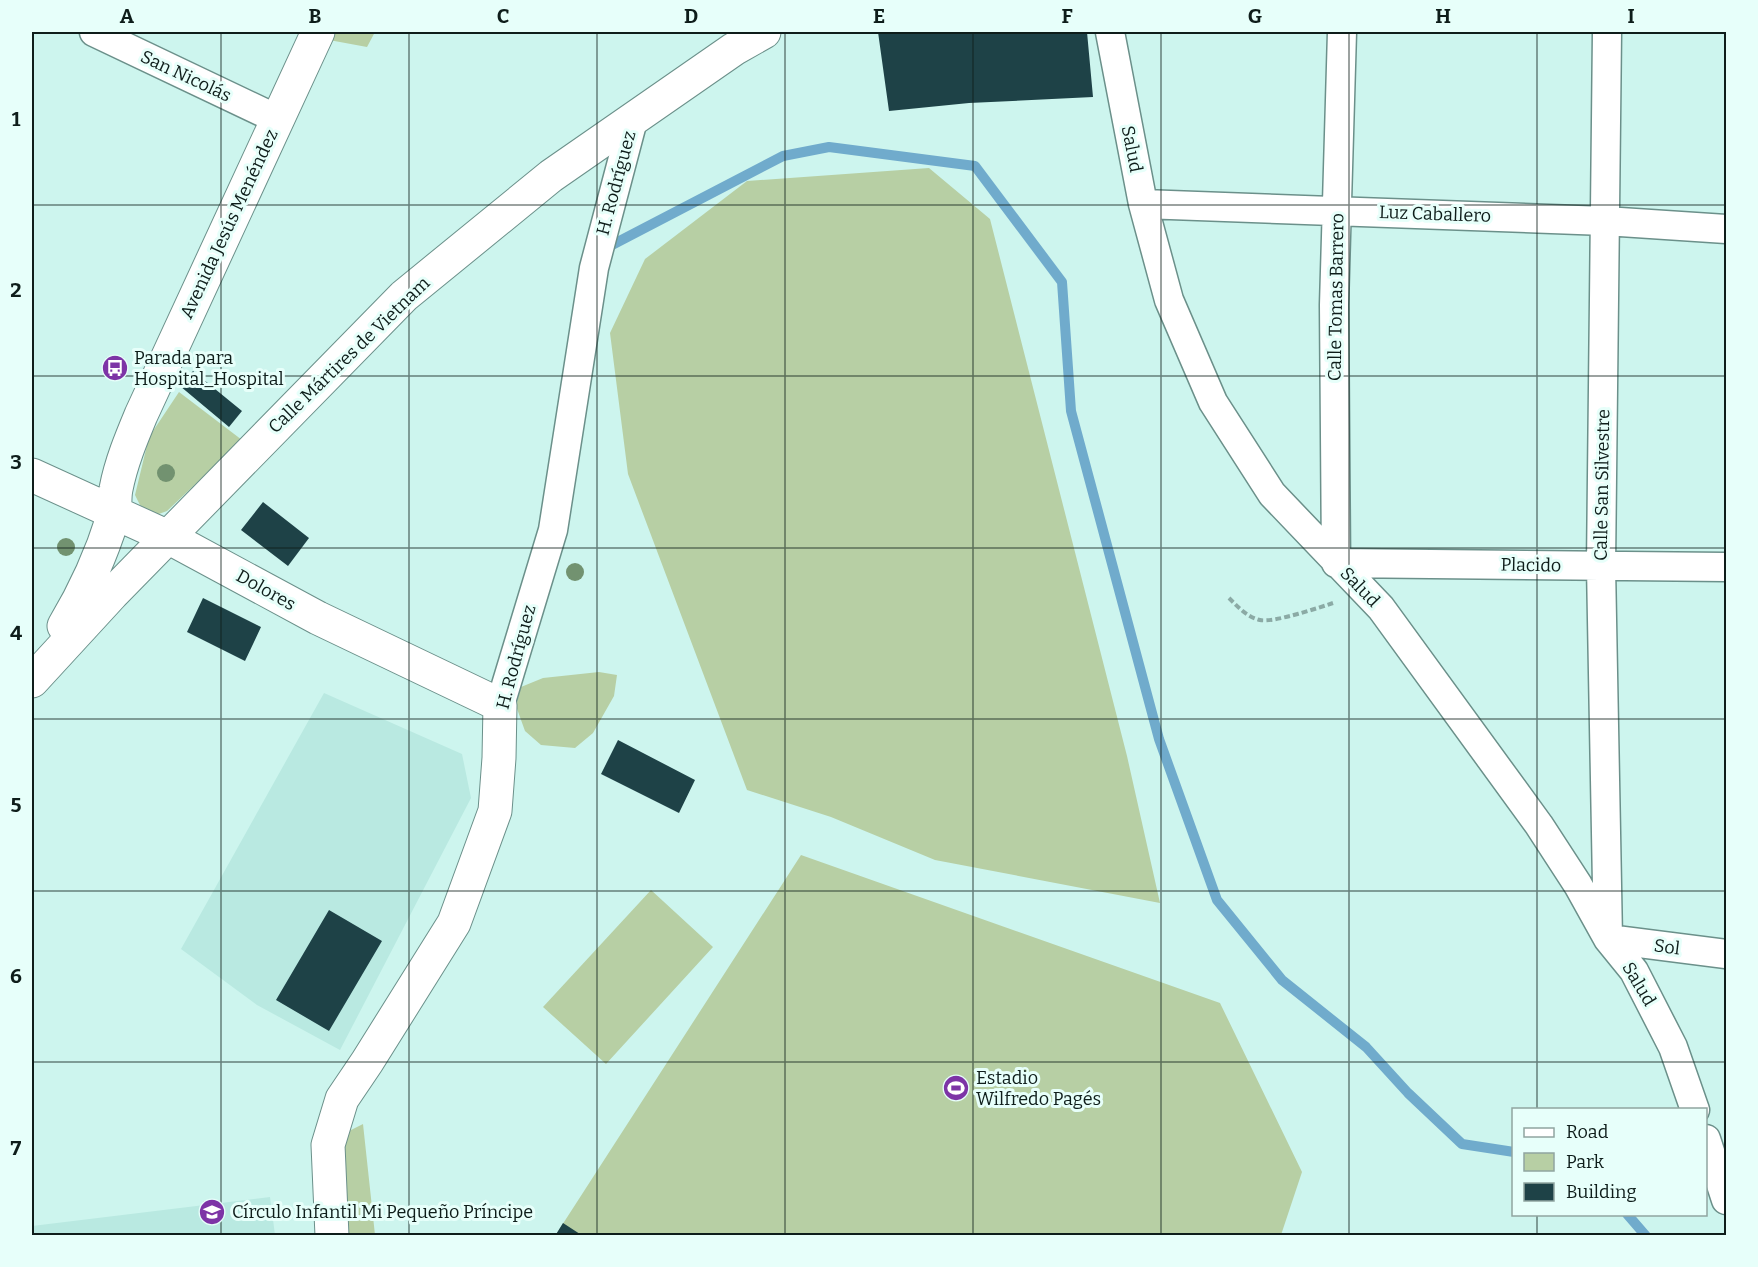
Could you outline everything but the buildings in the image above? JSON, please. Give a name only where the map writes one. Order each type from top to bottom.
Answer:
[{"type":"main road","name":"Avenida Jesús Menéndez","points":[[32,681],[83,594],[99,559],[114,513],[115,492],[124,459],[141,415],[318,32]]},
{"type":"main road","name":"Calle Mártires de Vietnam","points":[[32,681],[112,594],[404,296],[551,176],[734,50],[764,32]]},
{"type":"main road","name":"Dolores","points":[[32,475],[168,537],[318,618],[500,705]]},
{"type":"main road","name":"H. Rodríguez","points":[[332,1236],[328,1145],[342,1099],[454,923],[495,811],[500,705]]},
{"type":"street","name":"San Nicolás","points":[[94,32],[279,120]]},
{"type":"street","name":"Salud","points":[[1110,32],[1143,204],[1169,300],[1213,402],[1272,494],[1381,609],[1539,825],[1578,885],[1608,939],[1634,971],[1673,1047],[1694,1108]]},
{"type":"street","name":"Calle Tomas Barrero","points":[[1336,563],[1334,305],[1342,32]]},
{"type":"street","name":"Calle San Silvestre","points":[[1607,32],[1601,566],[1608,939]]},
{"type":"street","name":"H. Rodríguez","points":[[500,705],[553,530],[594,268],[633,120]]},
{"type":"street","name":"Luz Caballero","points":[[1143,204],[1605,221],[1726,229]]},
{"type":"street","name":"Placido","points":[[1336,563],[1726,567]]},
{"type":"street","name":"Sol","points":[[1608,939],[1726,954]]},
{"type":"street","points":[[1707,1142],[1726,1200]]},
{"type":"path","points":[[1229,598],[1247,614],[1262,620],[1293,615],[1366,594]]},
{"type":"shaded area","points":[[324,693],[462,754],[471,798],[340,1050],[257,1005],[181,949]]},
{"type":"shaded area","name":"Círculo Infantil Mi Pequeño Príncipe","points":[[270,1197],[275,1235],[32,1235],[32,1226]]},
{"type":"green space","points":[[333,32],[375,32],[367,47],[329,40]]},
{"type":"green space","points":[[929,168],[990,219],[1127,756],[1160,903],[935,860],[831,817],[747,790],[628,474],[610,333],[645,259],[747,181]]},
{"type":"green space","points":[[179,392],[242,440],[167,511],[156,515],[140,505],[135,495],[149,437]]},
{"type":"green space","points":[[599,672],[617,675],[614,696],[593,733],[575,748],[541,745],[525,731],[516,706],[521,687],[543,678]]},
{"type":"green space","name":"Estadio Wilfredo Pagés","points":[[801,855],[1220,1003],[1302,1172],[1281,1235],[555,1236]]},
{"type":"green space","points":[[651,890],[713,947],[606,1064],[543,1007]]},
{"type":"green space","points":[[363,1124],[375,1235],[344,1235],[341,1135]]},
{"type":"waterway","points":[[610,246],[783,156],[829,147],[975,166],[1062,282],[1071,411],[1159,739],[1217,900],[1282,980],[1366,1047],[1408,1093],[1462,1144],[1512,1152]]},
{"type":"waterway","points":[[1629,1216],[1646,1236]]},
{"type":"place","name":"Parada para Hospital_Hospital","points":[[115,368]]},
{"type":"place","name":"Estadio Wilfredo Pagés","points":[[956,1088]]},
{"type":"place","name":"Círculo Infantil Mi Pequeño Príncipe","points":[[212,1212]]}]
